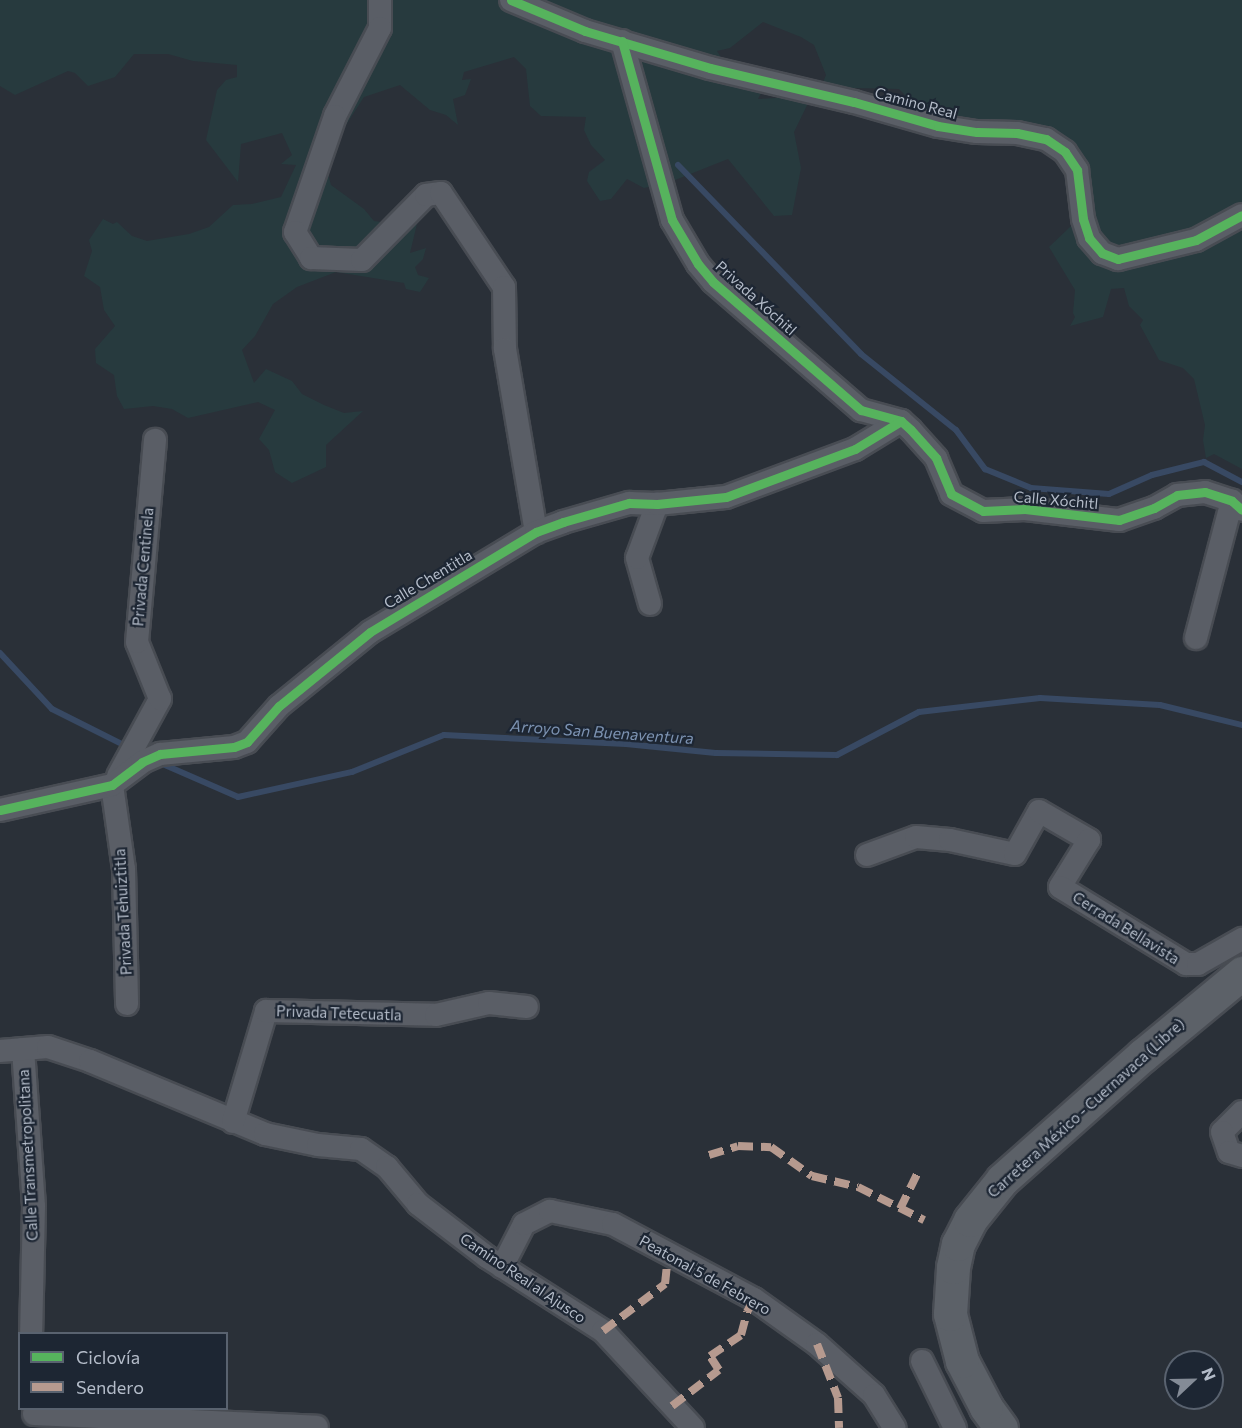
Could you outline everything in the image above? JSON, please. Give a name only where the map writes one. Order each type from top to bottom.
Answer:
[{"type":"main road","name":"Carretera México - Cuernavaca (Libre)","points":[[1001,1428],[986,1407],[962,1361],[950,1314],[949,1290],[956,1255],[970,1220],[1002,1180],[1143,1055],[1242,973]]},
{"type":"street","points":[[380,0],[380,28],[335,116],[295,232],[311,258],[362,260],[426,195],[441,193],[504,287],[505,350],[536,532]]},
{"type":"street","name":"Camino Real","points":[[511,0],[585,31],[710,68],[854,102],[938,126],[977,132],[1017,133],[1046,139],[1065,152],[1077,170],[1083,219],[1089,238],[1102,253],[1118,259],[1196,240],[1242,214]]},
{"type":"street","name":"Privada Xóchitl","points":[[622,41],[672,220],[698,264],[713,282],[861,410],[901,422]]},
{"type":"street","name":"Calle Chentitla","points":[[142,753],[234,747],[247,742],[279,706],[370,632],[536,532],[629,503],[657,504],[726,497],[855,448],[901,422]]},
{"type":"street","name":"Calle Xóchitl","points":[[901,422],[936,458],[951,494],[983,511],[1025,509],[1119,520],[1154,508],[1176,495],[1205,492],[1237,506]]},
{"type":"street","name":"Privada Centinela","points":[[112,785],[142,753],[160,699],[137,642],[155,440]]},
{"type":"street","points":[[650,604],[637,558],[657,504]]},
{"type":"street","points":[[1196,638],[1237,506]]},
{"type":"street","points":[[0,810],[112,785]]},
{"type":"street","name":"Privada Tehuiztitla","points":[[112,785],[124,869],[127,1004]]},
{"type":"street","name":"Cerrada Bellavista","points":[[867,855],[916,837],[950,840],[1015,854],[1039,811],[1089,840],[1060,887],[1186,964],[1198,964],[1242,939]]},
{"type":"street","name":"Privada Tetecuatla","points":[[234,1122],[266,1011],[425,1015],[489,1003],[527,1007]]},
{"type":"street","name":"Camino Real al Ajusco","points":[[0,1051],[48,1047],[90,1061],[265,1134],[318,1145],[361,1149],[387,1167],[418,1204],[502,1268],[603,1331],[693,1428]]},
{"type":"street","name":"Calle Transmetropolitana","points":[[22,1049],[34,1206],[31,1332]]},
{"type":"street","points":[[1242,1112],[1222,1132],[1229,1152],[1242,1156]]},
{"type":"street","name":"Peatonal 5 de Febrero","points":[[502,1268],[524,1224],[550,1211],[613,1224],[745,1294],[817,1344],[874,1395],[895,1428]]},
{"type":"street","points":[[922,1361],[955,1428]]},
{"type":"street","points":[[35,1417],[317,1427]]},
{"type":"green space","points":[[0,0],[1242,0],[1242,469],[1214,454],[1206,458],[1203,440],[1205,425],[1194,379],[1183,368],[1159,360],[1140,325],[1143,320],[1129,306],[1124,288],[1111,289],[1103,317],[1070,326],[1075,317],[1073,313],[1075,290],[1049,247],[1071,226],[1088,189],[1089,169],[1068,157],[926,116],[899,89],[853,88],[819,92],[826,75],[814,45],[801,37],[763,22],[730,48],[717,51],[725,64],[763,89],[758,99],[776,98],[793,90],[814,91],[794,132],[801,168],[792,215],[774,216],[728,159],[665,184],[644,188],[627,179],[611,199],[600,201],[587,181],[589,172],[605,160],[591,145],[584,130],[586,117],[541,116],[530,106],[526,69],[514,57],[464,72],[462,80],[471,79],[465,95],[453,99],[458,125],[446,115],[430,110],[400,85],[364,97],[335,142],[328,174],[331,185],[364,209],[374,221],[389,223],[411,212],[417,224],[410,253],[426,248],[423,259],[415,267],[418,275],[429,278],[420,292],[406,289],[404,283],[336,272],[297,287],[273,304],[255,336],[242,350],[254,383],[266,369],[292,381],[302,394],[324,405],[344,413],[363,411],[326,445],[326,467],[292,483],[275,472],[269,450],[259,439],[275,410],[258,402],[188,418],[172,409],[153,406],[124,409],[117,396],[114,375],[96,363],[95,349],[115,326],[104,310],[100,287],[84,276],[92,251],[89,240],[103,219],[113,224],[117,222],[132,236],[147,241],[189,234],[209,227],[233,205],[252,204],[281,197],[296,165],[281,164],[292,155],[282,133],[241,144],[238,182],[206,140],[217,90],[226,80],[237,77],[237,65],[193,61],[168,54],[134,54],[115,77],[88,86],[75,73],[68,71],[15,95],[0,86]]},
{"type":"waterway","points":[[678,165],[861,354],[956,430],[985,469],[1031,488],[1109,494],[1152,475],[1204,462],[1242,482]]},
{"type":"waterway","name":"Arroyo San Buenaventura","points":[[0,653],[52,709],[128,747]]},
{"type":"waterway","name":"Arroyo San Buenaventura","points":[[158,762],[238,797],[352,772],[444,735],[626,744],[716,753],[837,755],[919,712],[1040,698],[1160,705],[1242,725]]},
{"type":"marked path","points":[[709,1155],[738,1146],[771,1147],[812,1176],[858,1187],[924,1220]]},
{"type":"marked path","points":[[900,1209],[917,1174]]},
{"type":"marked path","points":[[603,1331],[665,1284],[668,1253]]},
{"type":"marked path","points":[[672,1406],[719,1370],[710,1356],[741,1335],[747,1312],[754,1299]]},
{"type":"marked path","points":[[817,1344],[838,1398],[839,1428]]},
{"type":"cycle path","points":[[511,0],[585,31],[710,68],[854,102],[938,126],[977,132],[1017,133],[1046,139],[1065,152],[1077,170],[1083,219],[1089,238],[1102,253],[1118,259],[1196,240],[1242,215]]},
{"type":"cycle path","points":[[622,41],[672,220],[698,264],[713,282],[861,410],[901,421],[911,430],[936,458],[951,494],[983,511],[1025,509],[1119,520],[1154,508],[1177,495],[1205,492],[1232,501],[1242,510]]},
{"type":"cycle path","points":[[0,810],[112,785],[142,762],[160,754],[234,747],[247,742],[279,706],[370,632],[536,532],[629,503],[657,504],[726,497],[855,449],[901,421]]}]
